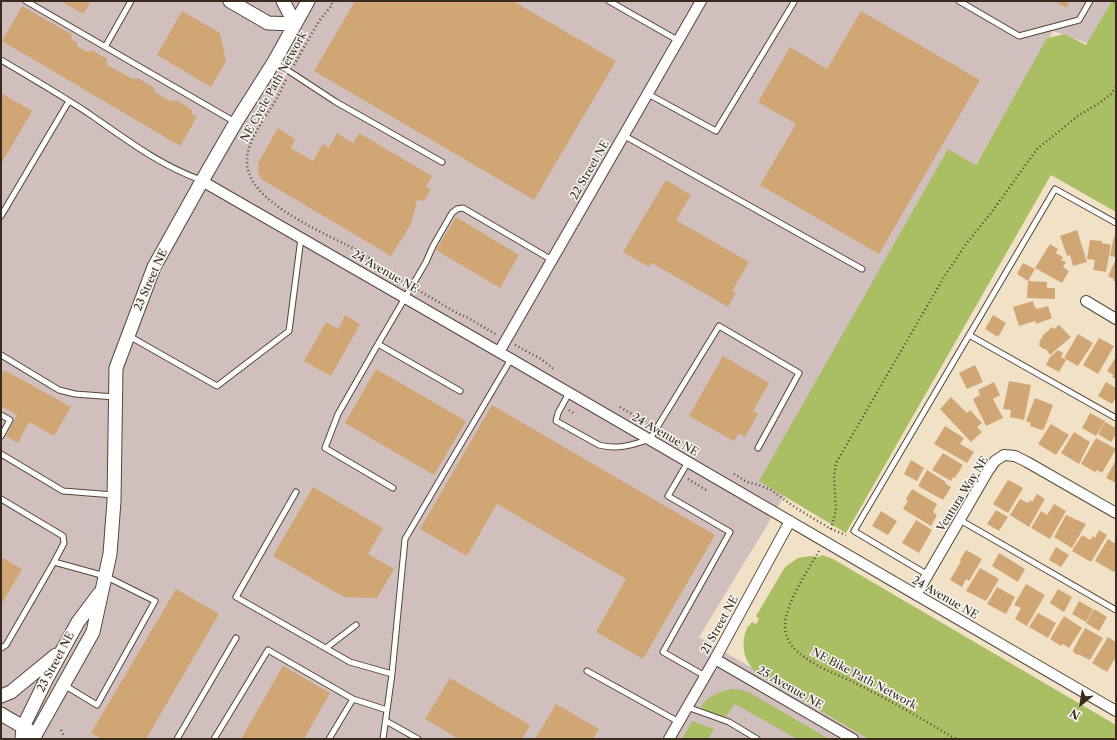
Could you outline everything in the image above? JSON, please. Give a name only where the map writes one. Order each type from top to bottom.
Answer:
[{"type":"street","points":[[230,1],[268,23],[295,24],[283,1]]},
{"type":"street","name":"23 Street NE","points":[[37,738],[93,632],[110,554],[114,495],[116,368],[128,335],[154,267],[236,122],[274,62],[308,1]]},
{"type":"street","name":"22 Street NE","points":[[499,352],[701,1]]},
{"type":"street","name":"24 Avenue NE","points":[[202,181],[650,439],[824,542],[1116,711]]},
{"type":"street","points":[[1086,301],[1116,319]]},
{"type":"street","name":"Ventura Way NE","points":[[916,595],[988,472],[995,461],[1004,455],[1015,456],[1116,513]]},
{"type":"street","name":"21 Street NE","points":[[669,739],[790,521]]},
{"type":"street","name":"23 Street NE","points":[[23,733],[47,678],[63,648],[78,622],[101,592]]},
{"type":"street","points":[[1,696],[11,692],[63,648]]},
{"type":"street","name":"25 Avenue NE","points":[[715,658],[853,739]]},
{"type":"street","points":[[1,714],[23,733],[37,738]]},
{"type":"lane","points":[[26,1],[236,122]]},
{"type":"lane","points":[[105,47],[131,1]]},
{"type":"lane","points":[[609,1],[679,41]]},
{"type":"lane","points":[[648,94],[716,131],[794,2],[793,1]]},
{"type":"lane","points":[[959,1],[1019,36],[1079,20],[1090,1]]},
{"type":"lane","points":[[1,60],[69,101],[156,159],[181,173],[202,181]]},
{"type":"lane","points":[[274,62],[336,102],[442,162]]},
{"type":"lane","points":[[1,216],[69,101]]},
{"type":"lane","points":[[623,135],[862,269]]},
{"type":"lane","points":[[928,574],[854,531],[1055,189],[1116,224]]},
{"type":"lane","points":[[393,488],[325,448],[338,414],[426,262],[433,246],[452,213],[457,209],[464,208],[552,260]]},
{"type":"lane","points":[[128,335],[217,386],[289,331],[301,238]]},
{"type":"lane","points":[[569,393],[558,413],[556,421],[599,445],[606,447],[631,446],[650,439],[719,326],[799,373],[758,448]]},
{"type":"lane","points":[[969,335],[1116,418]]},
{"type":"lane","points":[[378,344],[460,391]]},
{"type":"lane","points":[[1,355],[59,390],[74,394],[116,397]]},
{"type":"lane","points":[[383,739],[392,674],[405,540],[511,359]]},
{"type":"lane","points":[[1,415],[10,420],[1,436]]},
{"type":"lane","points":[[1,454],[63,491],[114,495]]},
{"type":"lane","points":[[688,462],[668,496],[730,532],[663,652],[705,676]]},
{"type":"lane","points":[[296,492],[236,597],[350,662],[392,674]]},
{"type":"lane","points":[[1,499],[63,536],[64,542],[6,645],[1,648]]},
{"type":"lane","points":[[960,520],[1116,610]]},
{"type":"lane","points":[[54,562],[105,576],[155,601],[97,705],[64,685]]},
{"type":"lane","points":[[326,648],[356,625]]},
{"type":"lane","points":[[177,739],[236,638]]},
{"type":"lane","points":[[214,739],[268,650],[352,699],[387,710]]},
{"type":"lane","points":[[588,671],[679,722]]},
{"type":"lane","points":[[329,739],[352,699]]},
{"type":"lane","points":[[687,707],[729,722],[757,739]]},
{"type":"lane","points":[[386,721],[418,739]]},
{"type":"path","name":"NE Cycle Path Network","points":[[331,1],[332,5],[320,21],[290,71],[278,96],[255,135],[248,152],[246,162],[253,182],[261,192],[282,209],[330,237],[363,253],[383,270],[478,324]]},
{"type":"path","points":[[734,474],[747,482],[771,490],[796,508],[831,529],[836,510],[834,476],[836,463],[944,277],[966,244],[991,213],[1037,149],[1079,115],[1098,104],[1116,87]]},
{"type":"path","points":[[534,356],[561,373]]},
{"type":"path","points":[[616,405],[656,429]]},
{"type":"path","points":[[681,475],[706,490]]},
{"type":"path","name":"NE Bike Path Network","points":[[818,554],[791,604],[787,616],[785,626],[786,634],[793,647],[803,657],[814,664],[876,693],[956,739]]},
{"type":"path","points":[[61,730],[64,736]]},
{"type":"shaded area","points":[[1,1],[1116,1],[1093,45],[1053,31],[766,527],[699,637],[874,739],[1,739]]},
{"type":"green space","points":[[1112,1],[1116,1],[1116,212],[1051,175],[846,533],[759,481],[948,149],[976,165],[1047,38],[1065,34],[1086,45]]},
{"type":"green space","points":[[822,555],[833,559],[1116,725],[1116,739],[869,739],[761,676],[751,666],[745,654],[744,640],[748,626],[752,622],[756,624],[759,619],[756,616],[785,567],[798,558],[810,556],[819,557]]},
{"type":"green space","points":[[731,689],[742,690],[750,693],[829,739],[797,739],[735,704],[726,716],[713,714],[701,707],[710,697]]},
{"type":"green space","points":[[692,721],[714,729],[708,739],[682,739]]},
{"type":"building","points":[[60,1],[91,1],[83,14]]},
{"type":"building","points":[[355,1],[513,1],[616,61],[534,200],[314,71]]},
{"type":"building","points":[[1054,1],[1070,1],[1066,8]]},
{"type":"building","points":[[22,6],[71,34],[72,40],[77,42],[77,46],[87,52],[92,50],[107,59],[107,65],[133,79],[138,78],[154,88],[155,92],[170,101],[177,100],[192,110],[192,114],[197,117],[180,146],[2,41]]},
{"type":"building","points":[[182,11],[220,33],[226,61],[211,87],[157,55]]},
{"type":"building","points":[[861,11],[980,80],[879,254],[760,185],[796,124],[758,102],[790,47],[827,69]]},
{"type":"building","points":[[1,93],[32,111],[1,164]]},
{"type":"building","points":[[278,128],[295,139],[291,148],[313,161],[323,144],[329,148],[337,133],[353,143],[359,133],[432,176],[426,187],[431,190],[424,201],[417,200],[411,224],[391,256],[261,179],[258,172],[258,163]]},
{"type":"building","points":[[666,180],[691,195],[676,220],[749,262],[732,291],[736,293],[728,307],[652,263],[649,267],[623,252]]},
{"type":"building","points":[[456,217],[519,255],[500,288],[436,250]]},
{"type":"building","points":[[1077,230],[1087,262],[1073,266],[1070,255],[1067,256],[1060,236]]},
{"type":"building","points":[[1114,236],[1116,237],[1116,257],[1110,256]]},
{"type":"building","points":[[1090,240],[1102,241],[1102,243],[1111,245],[1106,272],[1093,270],[1095,260],[1087,259]]},
{"type":"building","points":[[1050,244],[1058,249],[1056,253],[1063,257],[1061,260],[1066,262],[1063,267],[1069,271],[1062,283],[1035,268]]},
{"type":"building","points":[[1116,259],[1116,282],[1108,276]]},
{"type":"building","points":[[1023,263],[1035,269],[1028,281],[1017,274]]},
{"type":"building","points":[[1028,281],[1047,282],[1047,288],[1055,288],[1055,299],[1027,298]]},
{"type":"building","points":[[1033,301],[1035,308],[1036,307],[1037,309],[1048,306],[1052,318],[1036,324],[1035,321],[1019,326],[1013,307]]},
{"type":"building","points":[[345,315],[360,324],[331,376],[304,361],[326,322],[338,329]]},
{"type":"building","points":[[993,315],[1006,323],[998,337],[985,329]]},
{"type":"building","points":[[1059,325],[1071,337],[1050,355],[1046,349],[1043,349],[1039,345],[1040,340],[1043,337],[1042,336],[1052,327],[1054,329]]},
{"type":"building","points":[[1078,334],[1093,343],[1078,366],[1064,358]]},
{"type":"building","points":[[1099,338],[1114,346],[1098,374],[1083,365]]},
{"type":"building","points":[[1058,350],[1063,353],[1061,357],[1066,360],[1059,372],[1046,365],[1050,357]]},
{"type":"building","points":[[723,356],[769,383],[753,411],[758,414],[745,437],[739,433],[734,441],[689,416]]},
{"type":"building","points":[[1116,357],[1116,379],[1107,371]]},
{"type":"building","points":[[975,365],[983,382],[967,389],[959,373]]},
{"type":"building","points":[[376,369],[466,421],[434,475],[345,423]]},
{"type":"building","points":[[4,370],[71,407],[54,436],[29,422],[18,443],[6,436],[17,415],[1,406],[1,375]]},
{"type":"building","points":[[1009,381],[1031,385],[1024,420],[1010,417],[1011,410],[1003,409]]},
{"type":"building","points":[[994,382],[1000,395],[993,399],[1003,418],[986,426],[973,399],[980,395],[978,390]]},
{"type":"building","points":[[1106,382],[1116,388],[1116,397],[1112,404],[1098,396]]},
{"type":"building","points":[[951,397],[967,413],[970,410],[982,423],[977,427],[982,432],[971,442],[940,409]]},
{"type":"building","points":[[1035,398],[1053,405],[1044,429],[1041,430],[1030,426],[1031,423],[1026,421]]},
{"type":"building","points":[[492,405],[715,535],[643,659],[596,632],[626,579],[497,504],[467,556],[420,529]]},
{"type":"building","points":[[1090,413],[1105,421],[1096,436],[1082,428]]},
{"type":"building","points":[[1105,422],[1116,428],[1116,434],[1111,442],[1098,434]]},
{"type":"building","points":[[1051,424],[1069,435],[1056,455],[1038,444]]},
{"type":"building","points":[[945,426],[964,438],[960,444],[974,452],[967,463],[934,444]]},
{"type":"building","points":[[1074,432],[1090,442],[1079,464],[1061,453]]},
{"type":"building","points":[[1096,438],[1116,449],[1102,473],[1097,470],[1095,472],[1081,464]]},
{"type":"building","points":[[943,453],[963,465],[955,478],[953,477],[951,481],[932,470]]},
{"type":"building","points":[[911,460],[924,468],[917,481],[904,474]]},
{"type":"building","points":[[1116,460],[1116,483],[1106,478]]},
{"type":"building","points":[[927,470],[951,487],[943,500],[918,486]]},
{"type":"building","points":[[1008,480],[1023,488],[1008,513],[993,504]]},
{"type":"building","points":[[313,487],[383,528],[368,554],[394,569],[377,598],[344,597],[273,556]]},
{"type":"building","points":[[912,489],[937,504],[933,512],[937,515],[931,526],[903,509],[908,500],[906,499]]},
{"type":"building","points":[[1037,494],[1045,499],[1029,527],[1010,515],[1020,499],[1028,503],[1030,500],[1032,502]]},
{"type":"building","points":[[1054,504],[1066,511],[1050,539],[1031,528],[1041,511],[1047,515]]},
{"type":"building","points":[[996,510],[1008,517],[999,531],[987,524]]},
{"type":"building","points":[[881,511],[897,521],[888,535],[872,526]]},
{"type":"building","points":[[1066,515],[1086,524],[1072,548],[1054,537]]},
{"type":"building","points":[[916,520],[932,530],[919,553],[902,543]]},
{"type":"building","points":[[1099,530],[1107,535],[1091,562],[1072,551],[1082,535],[1090,540],[1093,536],[1095,538]]},
{"type":"building","points":[[1108,539],[1114,543],[1116,540],[1116,568],[1114,572],[1095,561]]},
{"type":"building","points":[[1056,547],[1069,555],[1061,567],[1049,560]]},
{"type":"building","points":[[966,550],[982,559],[969,581],[966,579],[962,587],[950,580]]},
{"type":"building","points":[[999,553],[1025,569],[1018,582],[992,566]]},
{"type":"building","points":[[1,557],[22,569],[1,605]]},
{"type":"building","points":[[980,568],[999,579],[986,601],[966,591]]},
{"type":"building","points":[[1026,584],[1045,595],[1027,626],[1015,619],[1021,608],[1014,605]]},
{"type":"building","points":[[997,587],[1015,597],[1006,614],[987,604]]},
{"type":"building","points":[[176,589],[219,614],[146,739],[102,739],[91,733]]},
{"type":"building","points":[[1058,589],[1072,597],[1064,612],[1050,603]]},
{"type":"building","points":[[1079,601],[1093,609],[1086,622],[1072,614]]},
{"type":"building","points":[[1094,609],[1107,617],[1099,631],[1086,623]]},
{"type":"building","points":[[1038,613],[1056,623],[1048,638],[1029,627]]},
{"type":"building","points":[[1064,616],[1082,628],[1069,648],[1063,644],[1061,646],[1050,639]]},
{"type":"building","points":[[1085,628],[1103,638],[1090,660],[1074,653],[1073,650]]},
{"type":"building","points":[[1108,637],[1116,642],[1116,657],[1107,672],[1092,663]]},
{"type":"building","points":[[283,666],[330,693],[304,739],[241,739]]},
{"type":"building","points":[[450,678],[530,725],[522,739],[459,739],[425,719]]},
{"type":"building","points":[[556,704],[599,729],[593,739],[535,739]]}]
